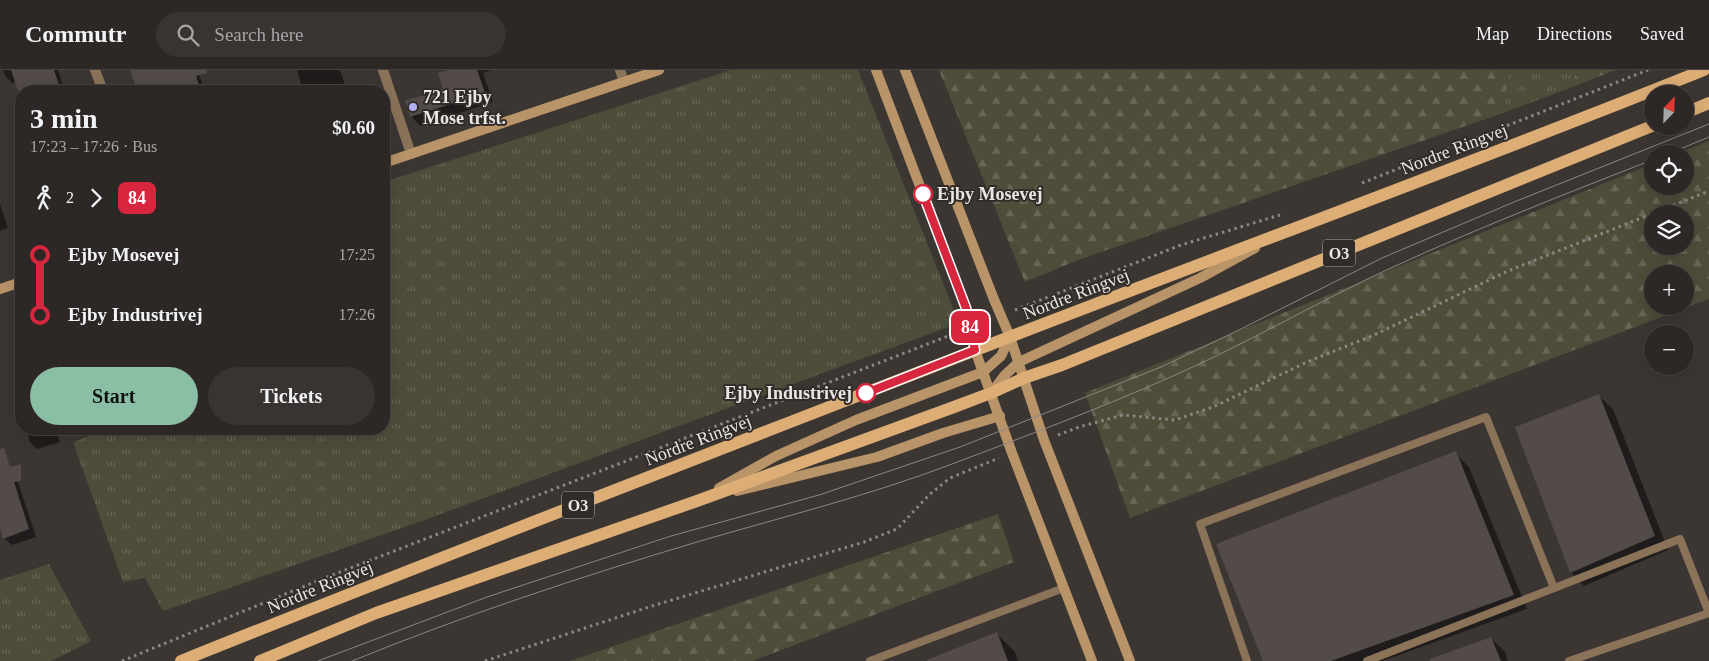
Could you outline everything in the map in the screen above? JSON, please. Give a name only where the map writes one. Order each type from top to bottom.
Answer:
[{"type":"main road","name":"Nordre Ringvej","points":[[181,661],[975,350],[1565,126],[1704,70]]},
{"type":"main road","points":[[1694,109],[1709,103]]},
{"type":"main road","name":"O3","points":[[260,661],[376,614],[697,501],[992,393],[1024,378],[1062,365],[1644,129]]},
{"type":"street","points":[[95,70],[100,85]]},
{"type":"street","points":[[382,70],[387,85]]},
{"type":"street","points":[[620,70],[624,82]]},
{"type":"street","points":[[390,161],[659,70]]},
{"type":"street","points":[[876,70],[966,308],[975,350],[1012,453],[1092,661]]},
{"type":"street","points":[[906,70],[1010,337],[1044,440],[1130,661]]},
{"type":"street","points":[[390,93],[411,154]]},
{"type":"street","points":[[992,393],[1004,376],[1019,362],[1200,278],[1288,231]]},
{"type":"street","points":[[0,289],[15,284]]},
{"type":"street","points":[[697,501],[776,456],[838,428],[983,372],[1002,356],[1010,337]]},
{"type":"street","points":[[697,501],[877,457],[943,433],[1000,416]]},
{"type":"lane","points":[[1247,661],[1200,524],[1486,417],[1554,588]]},
{"type":"lane","points":[[1367,661],[1680,539],[1709,613],[1569,661]]},
{"type":"lane","points":[[870,661],[1064,588]]},
{"type":"path","points":[[1356,185],[1648,70]]},
{"type":"path","points":[[1044,440],[1079,427],[1123,415],[1175,420],[1213,408],[1307,362],[1374,335],[1508,271],[1709,191]]},
{"type":"path","points":[[1001,315],[1181,245],[1283,214]]},
{"type":"path","points":[[122,661],[322,579],[970,327]]},
{"type":"path","points":[[485,661],[864,542],[897,529],[930,494],[950,478],[1012,453]]},
{"type":"green space","points":[[731,70],[858,70],[959,323],[419,522],[163,611],[145,578],[123,582],[73,442],[92,435],[390,435],[390,180]]},
{"type":"green space","points":[[939,70],[1509,70],[1503,113],[1078,260],[1025,282]]},
{"type":"green space","points":[[1509,70],[1576,70],[1573,87],[1503,113]]},
{"type":"green space","points":[[1576,70],[1615,70],[1573,87]]},
{"type":"green space","points":[[1709,141],[1709,299],[1694,305],[1694,265],[1644,265],[1644,315],[1667,315],[1130,518],[1085,393],[1644,167],[1644,195],[1694,195],[1694,147]]},
{"type":"green space","points":[[998,514],[1014,562],[752,661],[570,661]]},
{"type":"green space","points":[[49,564],[91,641],[51,661],[0,661],[0,580]]},
{"type":"building","points":[[11,70],[54,70],[59,85],[16,85]]},
{"type":"building","points":[[130,70],[207,70],[207,73],[196,76],[199,85],[136,85]]},
{"type":"building","points":[[448,70],[477,70],[485,93],[410,117],[405,101],[443,89],[438,73]]},
{"type":"building","points":[[1599,394],[1655,536],[1570,573],[1515,427]]},
{"type":"building","points":[[4,448],[10,467],[21,464],[21,481],[14,482],[29,529],[3,539],[0,528],[0,449]]},
{"type":"building","points":[[1456,451],[1514,595],[1331,661],[1263,661],[1216,544]]},
{"type":"building","points":[[997,632],[1008,661],[927,661],[927,660]]},
{"type":"building","points":[[1491,637],[1501,661],[1430,661],[1430,659]]},
{"type":"tram line","points":[[318,661],[487,597],[671,536],[819,495],[960,447],[1161,367],[1382,258],[1514,202],[1709,124]]},
{"type":"tram line","points":[[1690,145],[1709,137]]},
{"type":"tram line","points":[[352,661],[480,612],[566,583],[697,542],[825,506],[952,464],[1173,376],[1365,280],[1522,212],[1644,163]]},
{"type":"bus line","name":"84","points":[[866,393],[975,350],[966,308],[923,194]]},
{"type":"place","name":"721 Ejby Mose trfst.","points":[[413,107]]},
{"type":"place","name":"Ejby Mosevej","points":[[923,194]]},
{"type":"place","name":"Ejby Industrivej","points":[[866,393]]}]
